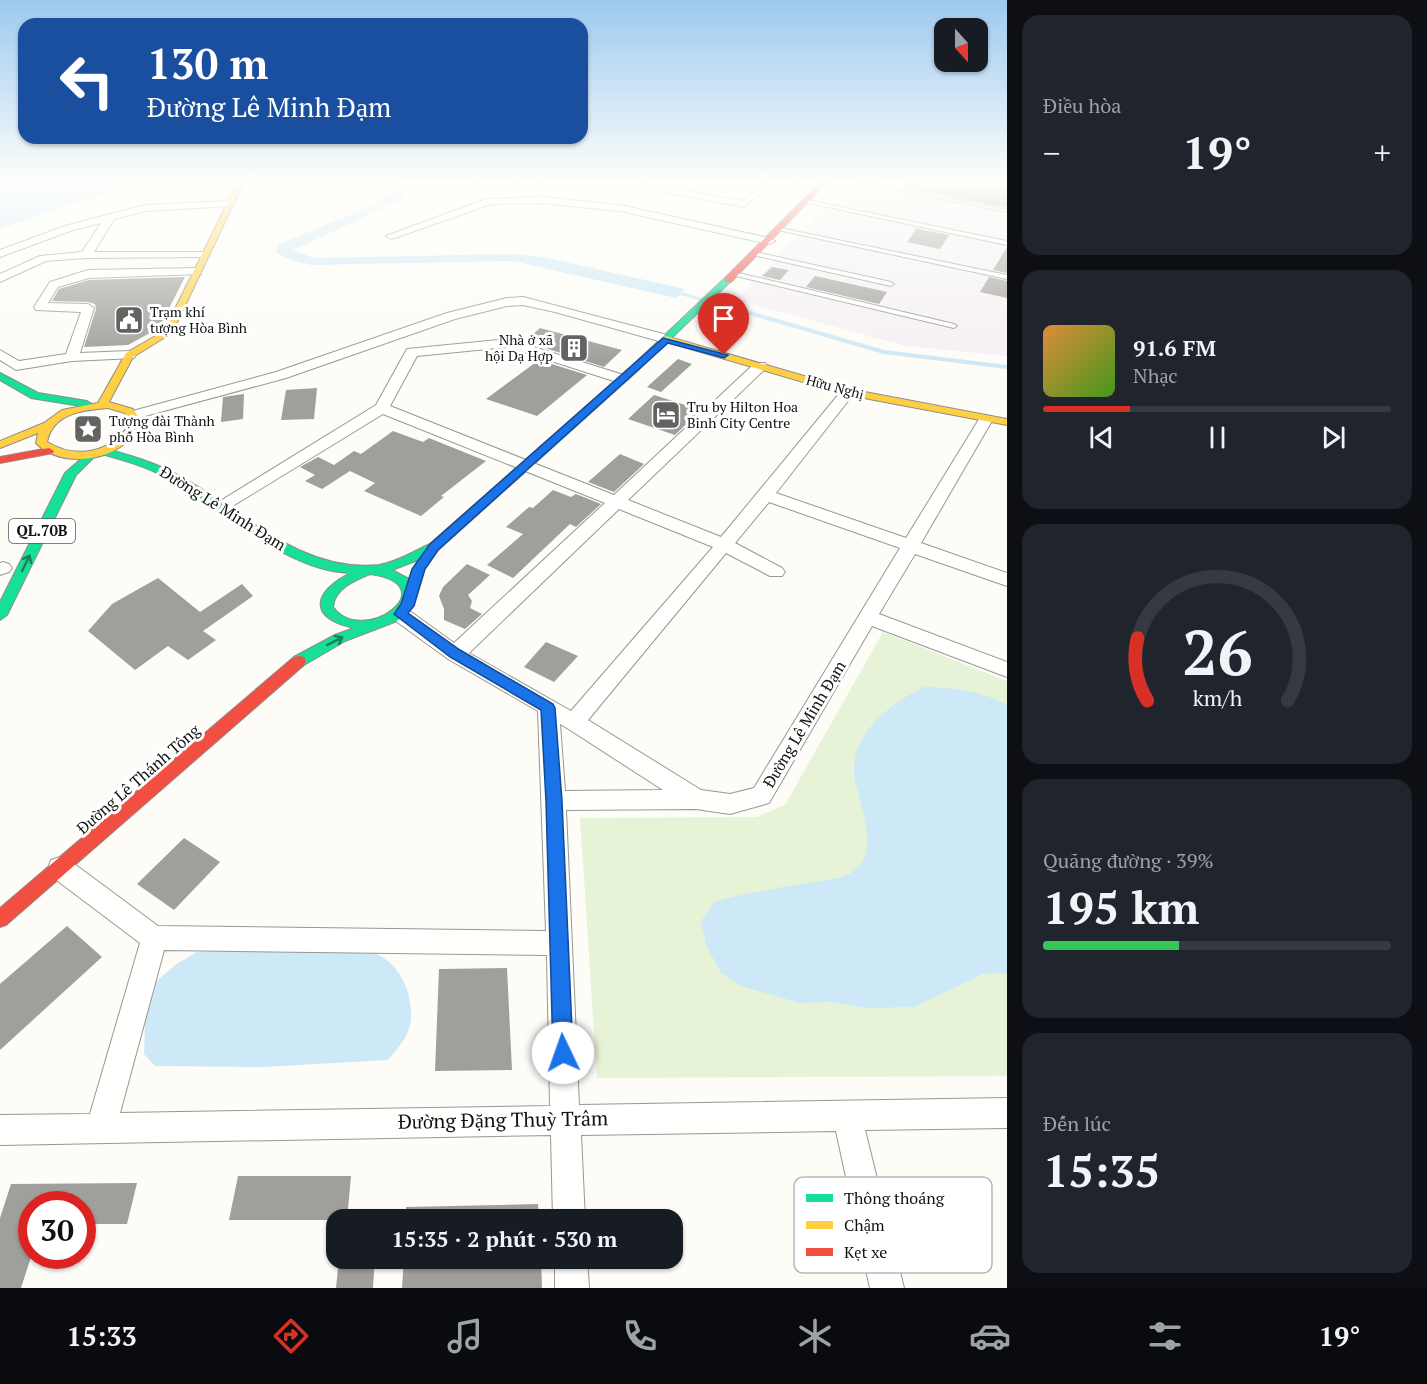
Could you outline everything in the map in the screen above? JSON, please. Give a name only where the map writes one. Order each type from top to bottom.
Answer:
[{"type":"main road","points":[[0,445],[48,424],[70,411],[99,405],[129,355],[168,333],[211,242]]},
{"type":"main road","points":[[298,555],[321,583],[331,612],[338,619],[349,624],[376,625],[400,614],[407,606],[418,569],[434,547],[675,331],[768,242]]},
{"type":"main road","name":"Hữu Nghị","points":[[675,331],[760,366],[848,392],[1007,411]]},
{"type":"main road","name":"Hữu Nghị","points":[[675,331],[853,384],[986,419],[1007,422]]},
{"type":"main road","points":[[0,376],[35,396],[122,408],[135,421],[124,441],[97,453]]},
{"type":"main road","points":[[35,396],[45,408],[48,424],[40,439],[53,457]]},
{"type":"main road","name":"Đường Lê Minh Đạm","points":[[135,421],[138,445],[149,461],[298,555]]},
{"type":"main road","name":"Đường Lê Minh Đạm","points":[[0,460],[97,453],[149,461]]},
{"type":"main road","name":"QL.70B","points":[[0,615],[70,473],[97,453]]},
{"type":"main road","points":[[328,603],[335,585],[356,573],[405,562],[434,547]]},
{"type":"main road","points":[[298,555],[333,566],[382,571],[403,580],[409,588],[410,597]]},
{"type":"main road","name":"Đường Lê Thánh Tông","points":[[296,663],[318,633],[328,603]]},
{"type":"main road","name":"Đường Lê Thánh Tông","points":[[0,919],[296,663],[340,638],[376,625]]},
{"type":"street","points":[[0,254],[32,242]]},
{"type":"street","points":[[86,255],[94,242]]},
{"type":"street","points":[[0,278],[44,258],[86,255],[205,255]]},
{"type":"street","points":[[72,357],[88,308],[40,307],[54,285],[88,274],[197,272]]},
{"type":"street","points":[[135,421],[281,375],[466,311],[507,302],[537,304],[675,331]]},
{"type":"street","points":[[220,506],[382,408],[412,352],[508,343],[622,379]]},
{"type":"street","points":[[0,354],[16,366],[72,357],[129,355]]},
{"type":"street","points":[[455,654],[760,366]]},
{"type":"street","points":[[574,722],[722,544],[766,495],[848,392]]},
{"type":"street","points":[[382,408],[722,544],[776,572]]},
{"type":"street","name":"Đường Lê Minh Đạm","points":[[400,614],[455,654],[574,722],[696,799],[730,804],[761,796],[986,419]]},
{"type":"street","points":[[766,495],[1007,580]]},
{"type":"street","points":[[868,617],[1007,670]]},
{"type":"street","points":[[548,708],[554,801],[569,1209]]},
{"type":"street","points":[[554,801],[696,799]]},
{"type":"street","points":[[60,868],[154,938],[558,943]]},
{"type":"street","points":[[101,1128],[154,938]]},
{"type":"street","name":"Đường Đặng Thuỳ Trâm","points":[[0,1130],[1007,1113]]},
{"type":"street","points":[[847,1115],[861,1177]]},
{"type":"street","points":[[571,1269],[572,1288]]},
{"type":"street","points":[[884,1273],[887,1288]]},
{"type":"lane","points":[[842,242],[1007,277]]},
{"type":"lane","points":[[755,254],[891,284]]},
{"type":"lane","points":[[734,274],[954,326]]},
{"type":"shaded area","points":[[791,242],[1007,242],[1007,356],[906,346],[736,300]]},
{"type":"green space","points":[[883,632],[1007,681],[1007,1076],[597,1078],[580,818],[757,817],[785,805]]},
{"type":"water","points":[[284,242],[310,242],[293,250],[314,258],[514,254],[543,257],[685,289],[676,298],[513,261],[311,265],[293,261],[276,253],[277,245]]},
{"type":"water","points":[[924,687],[967,691],[987,696],[1007,705],[1007,973],[983,974],[914,1007],[866,1008],[831,1002],[800,1003],[741,986],[721,973],[706,945],[701,921],[714,902],[841,877],[860,865],[866,854],[867,841],[854,772],[855,757],[867,731],[877,720],[900,701]]},
{"type":"water","points":[[326,948],[359,950],[377,954],[387,960],[402,977],[410,1000],[410,1023],[407,1034],[388,1060],[264,1067],[155,1066],[144,1054],[145,1022],[152,985],[175,965],[197,952]]},
{"type":"building","points":[[908,242],[944,242],[940,249]]},
{"type":"building","points":[[1007,247],[1007,273],[993,270]]},
{"type":"building","points":[[772,267],[789,270],[780,280],[762,276]]},
{"type":"building","points":[[815,276],[887,292],[879,304],[806,287]]},
{"type":"building","name":"Trạm khí tượng Hòa Bình","points":[[185,277],[159,328],[128,345],[84,347],[96,309],[95,304],[52,301],[59,289],[89,280]]},
{"type":"building","points":[[989,277],[1007,281],[1007,298],[980,292]]},
{"type":"building","name":"Nhà ở xã hội Dạ Hợp","points":[[540,328],[622,350],[604,367],[530,343],[534,339],[531,336]]},
{"type":"building","points":[[678,359],[692,364],[661,392],[647,387]]},
{"type":"building","points":[[539,360],[587,375],[537,416],[486,399]]},
{"type":"building","points":[[317,388],[314,419],[281,420],[286,390]]},
{"type":"building","points":[[244,394],[243,419],[221,422],[223,397]]},
{"type":"building","name":"Tru by Hilton Hoa Binh City Centre","points":[[654,395],[701,410],[675,435],[628,419]]},
{"type":"building","points":[[393,431],[423,442],[429,438],[486,461],[441,496],[444,497],[421,516],[364,491],[375,483],[350,471],[322,489],[305,481],[315,475],[300,467],[318,457],[334,465],[354,451],[361,454]]},
{"type":"building","points":[[620,454],[644,464],[614,492],[588,482]]},
{"type":"building","points":[[553,490],[571,497],[576,494],[601,504],[576,527],[570,524],[513,578],[487,565],[523,534],[506,527]]},
{"type":"building","points":[[467,564],[490,575],[468,595],[472,601],[470,608],[482,614],[465,629],[444,620],[444,609],[439,596],[443,587]]},
{"type":"building","points":[[158,578],[200,612],[242,584],[253,596],[203,631],[216,640],[188,660],[168,646],[135,670],[88,631],[112,604]]},
{"type":"building","points":[[546,642],[578,656],[554,682],[524,667]]},
{"type":"building","points":[[184,838],[220,862],[174,910],[137,884]]},
{"type":"building","points":[[67,926],[102,957],[0,1050],[0,984]]},
{"type":"building","points":[[507,968],[512,1070],[435,1071],[439,969]]},
{"type":"building","points":[[238,1176],[351,1176],[348,1209],[326,1209],[326,1220],[229,1220]]},
{"type":"building","points":[[137,1183],[127,1224],[96,1224],[96,1191],[18,1191],[18,1269],[27,1269],[21,1288],[0,1288],[0,1218],[11,1184]]},
{"type":"building","points":[[538,1204],[538,1209],[406,1209],[406,1207]]},
{"type":"building","points":[[338,1269],[374,1269],[373,1288],[336,1288]]},
{"type":"building","points":[[403,1269],[541,1269],[542,1288],[402,1288]]},
{"type":"waterway","points":[[676,292],[741,311]]},
{"type":"waterway","points":[[736,309],[884,352],[1007,367]]},
{"type":"traffic: fast","points":[[410,597],[418,569],[434,547],[634,369],[728,280]]},
{"type":"traffic: fast","points":[[0,376],[35,396],[87,404]]},
{"type":"traffic: fast","points":[[101,451],[137,460],[172,476],[272,541],[306,558],[341,569],[385,568],[433,547]]},
{"type":"traffic: fast","points":[[0,615],[71,473],[93,454]]},
{"type":"traffic: fast","points":[[369,570],[392,574],[404,581],[409,590],[408,600],[402,610],[392,618],[378,624],[362,625],[344,621],[332,614],[326,607],[327,599],[332,592],[350,578],[369,570]]},
{"type":"traffic: fast","points":[[299,661],[340,638],[376,625]]},
{"type":"traffic: slow","points":[[102,405],[129,355],[168,333],[212,242]]},
{"type":"traffic: slow","points":[[666,339],[848,392],[1007,422]]},
{"type":"traffic: slow","points":[[109,405],[129,411],[136,421],[120,443],[108,450],[80,456],[53,450],[41,443],[43,432],[57,417],[77,409],[109,405]]},
{"type":"traffic: slow","points":[[0,445],[46,426]]},
{"type":"traffic: jam","points":[[728,280],[765,242]]},
{"type":"traffic: jam","points":[[0,460],[49,451]]},
{"type":"traffic: jam","points":[[0,919],[299,661]]},
{"type":"place","name":"Trạm khí tượng Hòa Bình","points":[[129,320]]},
{"type":"place","name":"Nhà ở xã hội Dạ Hợp","points":[[574,348]]},
{"type":"place","name":"Tru by Hilton Hoa Binh City Centre","points":[[666,415]]},
{"type":"place","name":"Tượng đài Thành phố Hòa Bình","points":[[88,429]]},
{"type":"route","points":[[563,1053],[554,801],[548,708],[455,654],[400,614],[407,606],[418,569],[434,547],[666,339],[724,355]]}]
